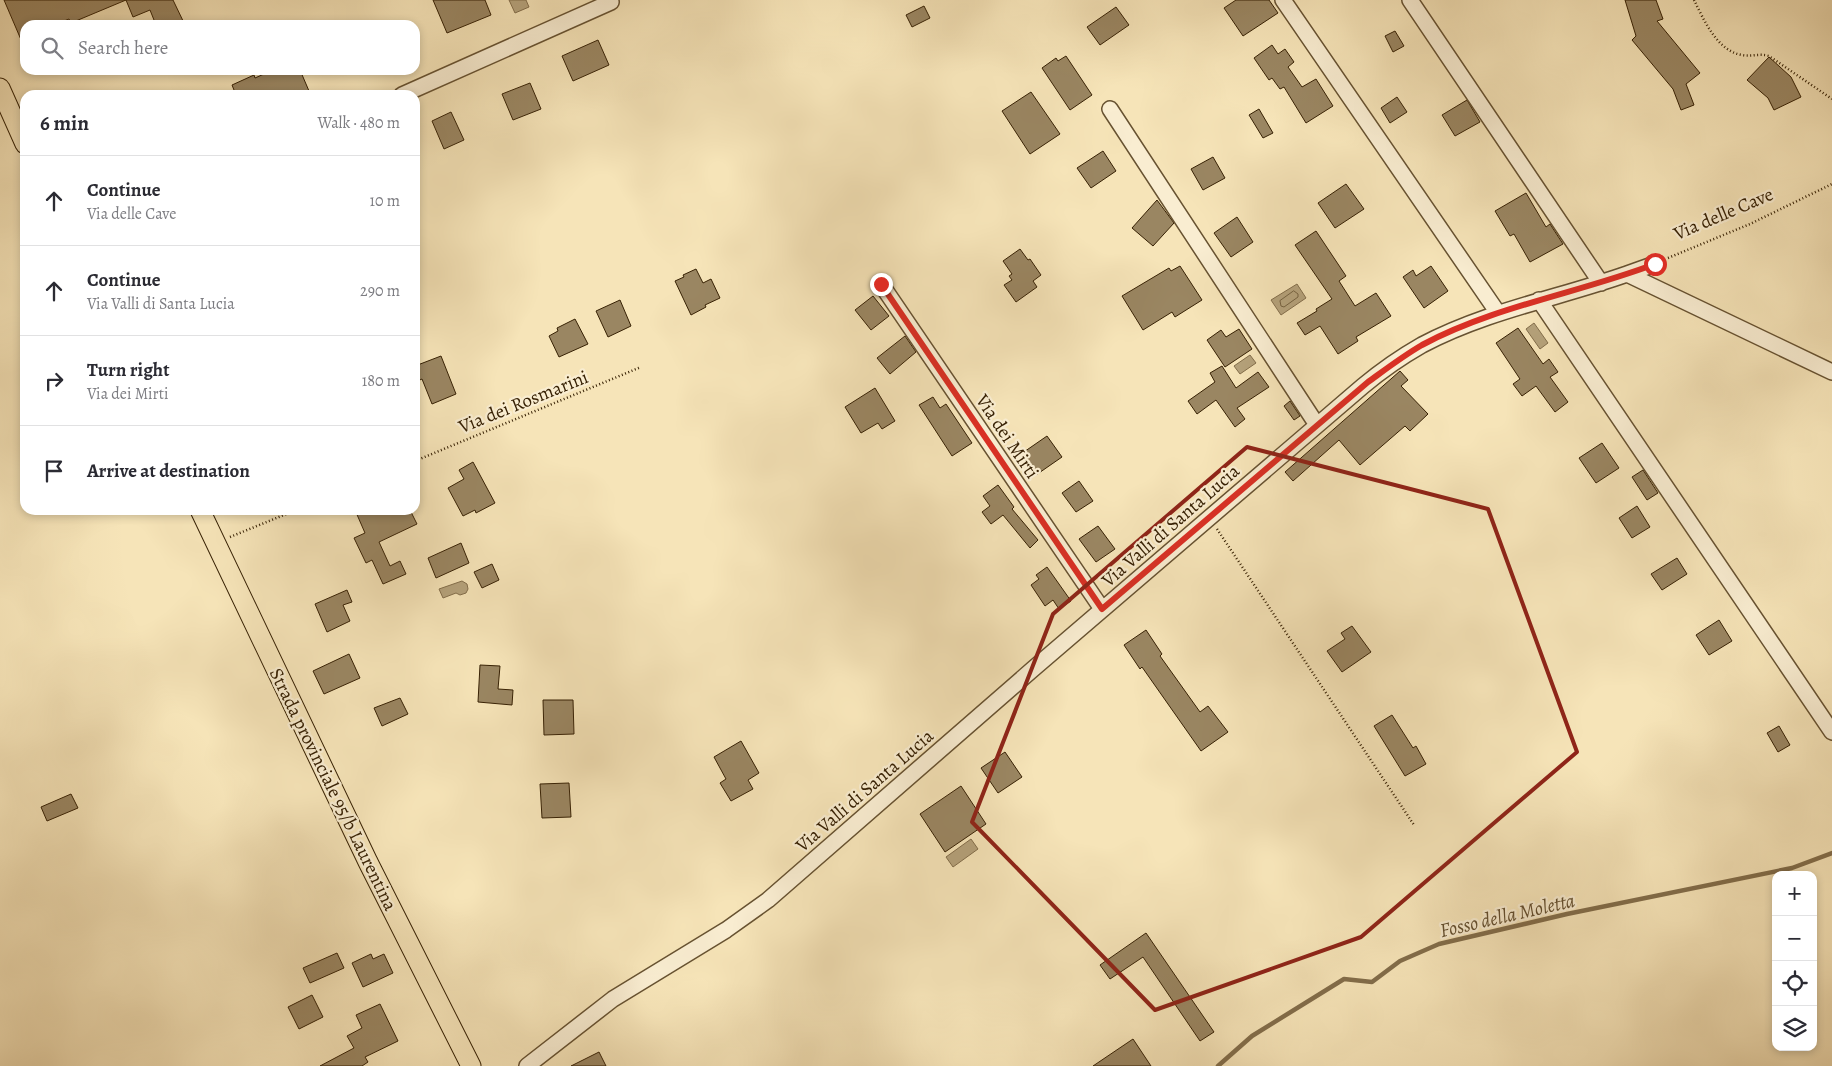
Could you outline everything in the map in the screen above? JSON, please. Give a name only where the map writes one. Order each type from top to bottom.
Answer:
[{"type":"main road","points":[[0,88],[20,133]]},
{"type":"main road","name":"Strada provinciale 95/b Laurentina","points":[[203,515],[368,862],[470,1066]]},
{"type":"street","points":[[1282,0],[1498,314]]},
{"type":"street","points":[[1410,0],[1601,282]]},
{"type":"street","points":[[413,90],[611,2]]},
{"type":"street","points":[[1110,109],[1317,425]]},
{"type":"street","points":[[1627,274],[1655,264]]},
{"type":"street","points":[[1627,274],[1832,372]]},
{"type":"street","name":"Via Valli di Santa Lucia","points":[[527,1066],[613,999],[726,930],[768,900],[1102,609],[1368,382],[1406,355],[1442,336],[1539,300],[1627,274]]},
{"type":"street","name":"Via dei Mirti","points":[[881,284],[1102,609]]},
{"type":"street","points":[[1539,300],[1832,732]]},
{"type":"path","points":[[1694,0],[1714,34],[1727,49],[1746,56],[1758,54],[1769,56],[1832,99]]},
{"type":"path","name":"Via delle Cave","points":[[1655,264],[1750,224],[1832,184]]},
{"type":"path","name":"Via dei Rosmarini","points":[[420,459],[641,367]]},
{"type":"path","points":[[217,543],[284,515]]},
{"type":"path","points":[[1209,518],[1414,825]]},
{"type":"highlighted area","points":[[1247,447],[1488,509],[1577,752],[1361,937],[1155,1010],[972,822],[1053,614]]},
{"type":"water","points":[[509,0],[526,0],[529,7],[515,13]]},
{"type":"water","points":[[1297,284],[1306,298],[1281,315],[1271,300]]},
{"type":"water","points":[[1534,323],[1548,343],[1540,349],[1526,329]]},
{"type":"water","points":[[1250,355],[1256,363],[1240,374],[1234,366]]},
{"type":"water","points":[[462,581],[467,584],[468,589],[466,593],[460,595],[456,593],[443,598],[439,589]]},
{"type":"water","points":[[971,839],[978,849],[953,867],[946,857]]},
{"type":"building","points":[[4,0],[126,0],[78,20],[20,20],[20,37]]},
{"type":"building","points":[[126,0],[173,0],[183,20],[154,20],[150,10],[133,17]]},
{"type":"building","points":[[433,0],[485,0],[491,15],[447,33]]},
{"type":"building","points":[[1236,0],[1269,0],[1278,13],[1243,36],[1224,8]]},
{"type":"building","points":[[1625,0],[1656,0],[1663,19],[1657,21],[1700,73],[1686,84],[1694,105],[1681,110],[1673,89],[1632,40],[1636,36]]},
{"type":"building","points":[[924,6],[930,18],[912,27],[906,15]]},
{"type":"building","points":[[1116,7],[1129,25],[1100,45],[1087,27]]},
{"type":"building","points":[[1395,31],[1404,46],[1393,52],[1385,36]]},
{"type":"building","points":[[598,40],[609,65],[573,81],[562,56]]},
{"type":"building","points":[[1272,45],[1278,54],[1285,49],[1294,62],[1288,67],[1302,87],[1316,79],[1333,106],[1306,123],[1284,87],[1280,89],[1272,78],[1269,80],[1254,58]]},
{"type":"building","points":[[1066,56],[1092,95],[1070,110],[1042,68],[1056,58],[1058,61]]},
{"type":"building","points":[[1769,57],[1791,77],[1801,97],[1774,110],[1768,98],[1747,80]]},
{"type":"building","points":[[254,75],[255,78],[262,75],[302,75],[309,90],[234,90],[232,85]]},
{"type":"building","points":[[530,83],[541,109],[513,120],[502,94]]},
{"type":"building","points":[[1031,92],[1060,134],[1030,154],[1002,111]]},
{"type":"building","points":[[1397,97],[1407,112],[1390,123],[1381,108]]},
{"type":"building","points":[[1467,100],[1480,122],[1455,136],[1442,115]]},
{"type":"building","points":[[1259,109],[1273,133],[1263,138],[1249,115]]},
{"type":"building","points":[[451,112],[464,140],[444,149],[432,121]]},
{"type":"building","points":[[1103,151],[1116,171],[1091,188],[1077,168]]},
{"type":"building","points":[[1213,157],[1225,178],[1203,190],[1191,169]]},
{"type":"building","points":[[1346,184],[1364,209],[1335,228],[1318,203]]},
{"type":"building","points":[[1526,193],[1546,227],[1550,224],[1563,244],[1530,262],[1514,234],[1510,236],[1495,211]]},
{"type":"building","points":[[1157,200],[1174,223],[1153,246],[1132,228]]},
{"type":"building","points":[[1237,217],[1253,242],[1231,257],[1214,233]]},
{"type":"building","points":[[1316,231],[1346,276],[1339,281],[1355,306],[1376,293],[1391,316],[1356,337],[1358,341],[1338,354],[1320,326],[1305,335],[1297,323],[1332,299],[1295,245]]},
{"type":"building","points":[[1020,249],[1041,275],[1033,281],[1037,287],[1016,302],[1004,285],[1012,280],[1009,276],[1012,274],[1003,261]]},
{"type":"building","points":[[1180,266],[1202,300],[1175,317],[1172,312],[1143,330],[1122,296],[1169,268],[1171,271]]},
{"type":"building","points":[[1431,266],[1448,291],[1424,308],[1403,277],[1413,270],[1416,276]]},
{"type":"building","points":[[696,269],[703,283],[711,279],[720,298],[705,305],[706,307],[691,315],[675,281]]},
{"type":"building","points":[[873,296],[889,316],[871,330],[855,310]]},
{"type":"building","points":[[620,300],[631,326],[608,337],[596,311]]},
{"type":"building","points":[[575,319],[588,344],[559,357],[549,336],[558,331],[557,328]]},
{"type":"building","points":[[1518,328],[1543,364],[1549,359],[1558,372],[1550,377],[1568,402],[1555,412],[1536,386],[1522,396],[1513,384],[1520,379],[1496,343]]},
{"type":"building","points":[[1239,329],[1252,349],[1225,367],[1207,340],[1221,330],[1226,337]]},
{"type":"building","points":[[905,336],[916,352],[890,374],[877,358]]},
{"type":"building","points":[[441,356],[456,394],[432,404],[422,379],[420,380],[420,364]]},
{"type":"building","points":[[1222,366],[1236,388],[1258,372],[1269,387],[1237,408],[1245,419],[1235,427],[1216,400],[1197,414],[1188,401],[1215,382],[1210,373]]},
{"type":"building","points":[[1400,371],[1408,380],[1401,386],[1428,414],[1410,431],[1405,426],[1360,465],[1339,440],[1293,481],[1285,472]]},
{"type":"building","points":[[875,388],[895,421],[882,429],[878,423],[861,433],[845,407]]},
{"type":"building","points":[[933,397],[940,408],[946,404],[972,443],[952,456],[919,405]]},
{"type":"building","points":[[1290,401],[1300,416],[1294,420],[1284,406]]},
{"type":"building","points":[[1047,436],[1062,457],[1036,475],[1021,454]]},
{"type":"building","points":[[1602,443],[1619,468],[1596,483],[1579,458]]},
{"type":"building","points":[[473,462],[495,503],[476,513],[475,510],[463,516],[448,488],[464,479],[459,470]]},
{"type":"building","points":[[1643,470],[1658,493],[1647,500],[1632,477]]},
{"type":"building","points":[[1079,481],[1093,501],[1076,512],[1062,493]]},
{"type":"building","points":[[998,485],[1014,507],[1012,509],[1038,540],[1030,548],[1003,515],[991,524],[982,512],[990,506],[983,496]]},
{"type":"building","points":[[1637,506],[1650,527],[1632,538],[1619,518]]},
{"type":"building","points":[[357,515],[412,515],[417,524],[379,542],[390,566],[400,561],[406,574],[383,584],[372,560],[366,563],[354,538],[365,533]]},
{"type":"building","points":[[1098,526],[1115,549],[1096,562],[1079,539]]},
{"type":"building","points":[[461,543],[469,563],[436,578],[428,558]]},
{"type":"building","points":[[1677,558],[1687,574],[1662,590],[1651,574]]},
{"type":"building","points":[[492,564],[499,580],[482,588],[474,572]]},
{"type":"building","points":[[1047,567],[1071,601],[1059,609],[1053,600],[1045,606],[1031,585],[1039,579],[1036,575]]},
{"type":"building","points":[[347,590],[352,602],[343,605],[350,621],[327,632],[315,604]]},
{"type":"building","points":[[1719,620],[1732,641],[1709,655],[1696,635]]},
{"type":"building","points":[[1352,626],[1371,652],[1342,672],[1327,651],[1345,639],[1341,633]]},
{"type":"building","points":[[1146,630],[1162,654],[1160,656],[1200,712],[1208,706],[1228,732],[1201,751],[1142,667],[1140,669],[1124,645]]},
{"type":"building","points":[[349,654],[360,678],[324,694],[313,671]]},
{"type":"building","points":[[480,665],[500,666],[498,689],[513,690],[512,705],[478,702]]},
{"type":"building","points":[[400,698],[408,714],[382,726],[374,708]]},
{"type":"building","points":[[543,700],[573,700],[574,734],[544,735]]},
{"type":"building","points":[[1392,715],[1413,748],[1416,746],[1426,764],[1405,776],[1374,726]]},
{"type":"building","points":[[1779,726],[1790,745],[1778,752],[1767,733]]},
{"type":"building","points":[[741,741],[759,773],[748,780],[753,789],[731,801],[720,783],[726,779],[714,757]]},
{"type":"building","points":[[1005,752],[1022,777],[998,793],[981,768]]},
{"type":"building","points":[[569,783],[571,817],[542,818],[540,784]]},
{"type":"building","points":[[961,786],[986,824],[945,852],[920,814]]},
{"type":"building","points":[[71,794],[78,808],[47,821],[41,807]]},
{"type":"building","points":[[1146,933],[1214,1032],[1200,1041],[1143,957],[1110,979],[1100,965]]},
{"type":"building","points":[[337,953],[344,968],[310,983],[303,968]]},
{"type":"building","points":[[371,954],[373,959],[384,954],[393,973],[363,987],[352,963]]},
{"type":"building","points":[[312,995],[323,1017],[299,1029],[288,1007]]},
{"type":"building","points":[[380,1004],[398,1041],[365,1057],[368,1062],[362,1066],[320,1066],[354,1048],[347,1036],[362,1028],[356,1015]]},
{"type":"building","points":[[1133,1039],[1151,1066],[1093,1066]]},
{"type":"building","points":[[599,1052],[606,1066],[571,1066]]},
{"type":"waterway","name":"Fosso della Moletta","points":[[1218,1066],[1252,1036],[1344,979],[1372,982],[1400,961],[1439,944],[1567,914],[1792,868],[1832,853]]},
{"type":"route","points":[[881,284],[1102,609],[1368,382],[1406,355],[1436,339],[1486,318],[1539,300],[1614,279],[1655,264]]}]
